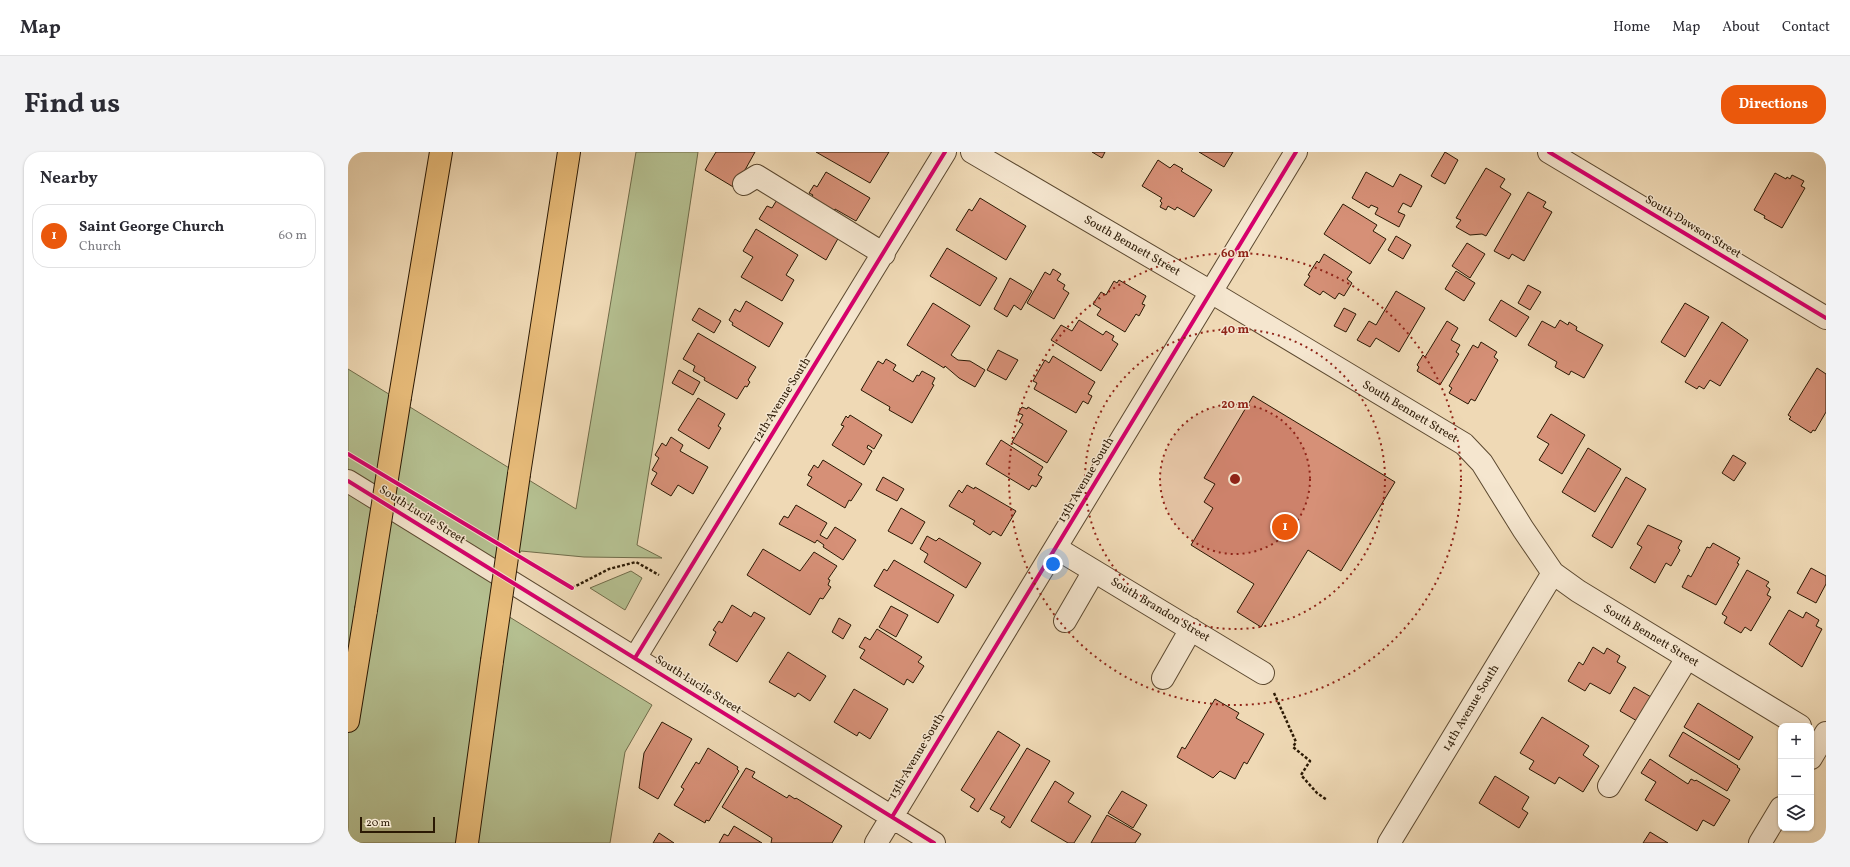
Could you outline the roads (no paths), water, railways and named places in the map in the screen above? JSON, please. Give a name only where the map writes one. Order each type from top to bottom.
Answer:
[{"type":"highway","points":[[348,720],[440,152]]},
{"type":"highway","points":[[468,841],[519,474],[569,152]]},
{"type":"street","name":"12th Avenue South","points":[[635,658],[946,152]]},
{"type":"street","name":"South Bennett Street","points":[[972,152],[1211,292],[1464,444],[1482,463],[1522,529],[1553,573],[1578,592],[1795,723]]},
{"type":"street","name":"13th Avenue South","points":[[876,843],[1296,152]]},
{"type":"street","name":"South Dawson Street","points":[[1549,152],[1826,318]]},
{"type":"street","points":[[744,184],[757,176],[884,254]]},
{"type":"street","name":"South Lucile Street","points":[[348,481],[934,843]]},
{"type":"street","name":"South Brandon Street","points":[[1056,548],[1264,673]]},
{"type":"street","points":[[1065,621],[1094,571]]},
{"type":"street","name":"14th Avenue South","points":[[1389,843],[1553,573]]},
{"type":"street","points":[[1163,678],[1191,629]]},
{"type":"street","points":[[1609,786],[1687,658]]},
{"type":"street","points":[[1814,752],[1821,737]]},
{"type":"street","points":[[1760,843],[1778,813]]},
{"type":"place","name":"Saint George Church","points":[[1285,527]]}]
